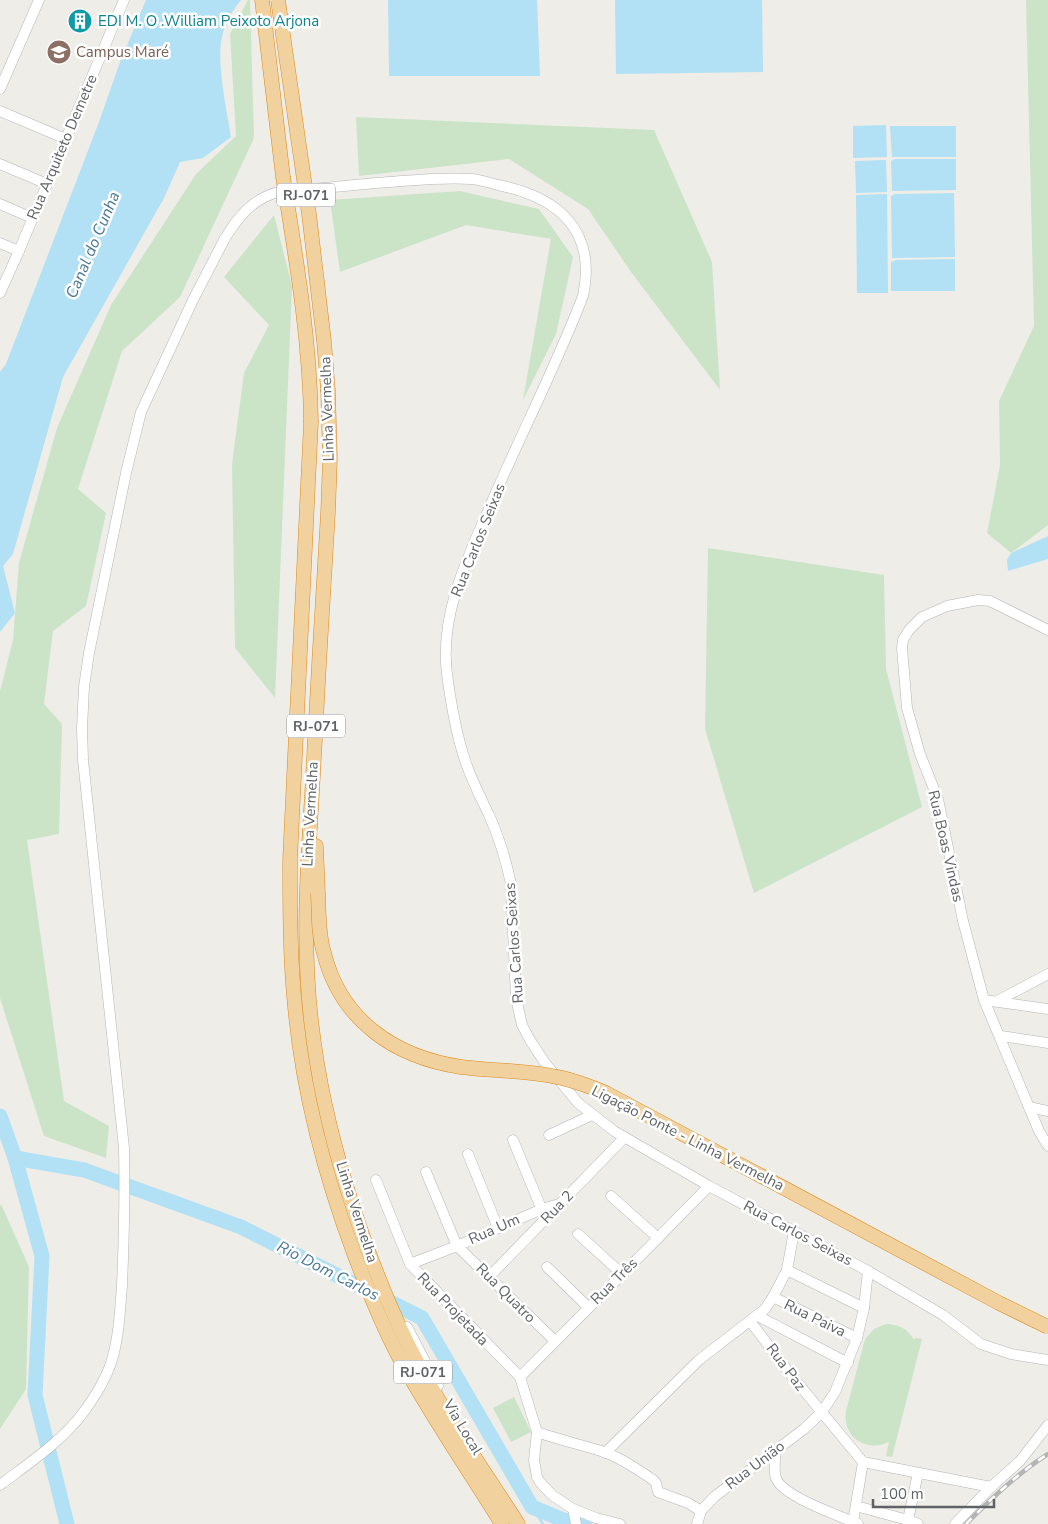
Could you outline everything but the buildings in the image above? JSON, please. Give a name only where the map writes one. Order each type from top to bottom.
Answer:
[{"type":"highway","name":"Linha Vermelha","points":[[262,0],[283,177],[306,321],[311,388],[312,422],[292,823],[290,929],[294,1007],[301,1054],[316,1133],[338,1212],[370,1294],[398,1356],[502,1524]]},
{"type":"highway","name":"Linha Vermelha","points":[[278,0],[309,214],[328,391],[330,459],[307,865],[306,935],[316,1061],[330,1129],[354,1207],[383,1290],[413,1352],[444,1408],[518,1524]]},
{"type":"highway","name":"Ligação Ponte - Linha Vermelha","points":[[313,768],[320,938],[326,962],[343,998],[369,1029],[413,1054],[445,1064],[552,1076],[606,1094],[990,1299],[1048,1327]]},
{"type":"street","points":[[0,90],[39,0]]},
{"type":"street","name":"Rua Arquiteto Demetre","points":[[0,293],[124,0]]},
{"type":"street","points":[[0,111],[66,139]]},
{"type":"street","points":[[0,164],[47,184]]},
{"type":"street","name":"Rua Carlos Seixas","points":[[24,1467],[73,1424],[99,1389],[110,1365],[120,1316],[125,1198],[124,1148],[83,760],[84,687],[89,653],[124,482],[141,412],[193,300],[224,240],[249,207],[262,198],[278,192],[450,178],[475,180],[506,186],[540,197],[556,208],[566,217],[577,234],[585,256],[586,274],[583,296],[467,561],[452,607],[447,627],[446,645],[450,690],[466,763],[496,832],[508,868],[511,884],[516,998],[522,1024],[545,1063],[568,1092],[592,1116],[624,1138],[868,1271],[943,1315],[981,1344],[1011,1354],[1048,1360]]},
{"type":"street","points":[[0,204],[32,218]]},
{"type":"street","points":[[0,243],[19,251]]},
{"type":"street","name":"Rua Boas Vindas","points":[[1048,630],[990,601],[978,600],[948,606],[922,618],[909,630],[903,640],[902,648],[907,708],[920,754],[938,799],[963,921],[984,1000],[1001,1036],[1039,1131],[1048,1146]]},
{"type":"street","points":[[998,1000],[1048,974]]},
{"type":"street","points":[[984,1000],[998,1000],[1048,1009]]},
{"type":"street","points":[[1001,1036],[1048,1044]]},
{"type":"street","points":[[1030,1107],[1048,1111]]},
{"type":"street","points":[[549,1135],[592,1116]]},
{"type":"street","name":"Rua 2","points":[[560,1204],[624,1138]]},
{"type":"street","points":[[513,1140],[544,1213]]},
{"type":"street","points":[[468,1154],[498,1228]]},
{"type":"street","name":"Rua Um","points":[[426,1172],[457,1246]]},
{"type":"street","name":"Rua Projetada","points":[[376,1180],[410,1264],[520,1377],[537,1432]]},
{"type":"street","name":"Rua Três","points":[[520,1377],[709,1186]]},
{"type":"street","points":[[610,1196],[658,1238]]},
{"type":"street","name":"Rua Um","points":[[410,1264],[498,1228],[544,1213],[560,1204]]},
{"type":"street","name":"Rua 2","points":[[490,1276],[544,1213]]},
{"type":"street","points":[[605,1453],[699,1360],[754,1319],[773,1297],[787,1270],[794,1231]]},
{"type":"street","points":[[578,1234],[622,1273]]},
{"type":"street","name":"Rua Quatro","points":[[457,1246],[555,1341]]},
{"type":"street","points":[[547,1267],[588,1307]]},
{"type":"street","points":[[787,1270],[864,1308]]},
{"type":"street","name":"Rua União","points":[[697,1524],[701,1511],[714,1497],[804,1429],[822,1412],[835,1392],[857,1338],[864,1308],[868,1271]]},
{"type":"street","name":"Rua Paiva","points":[[773,1297],[857,1338]]},
{"type":"street","points":[[754,1319],[848,1363]]},
{"type":"street","name":"Rua Paz","points":[[754,1319],[822,1412],[863,1462]]},
{"type":"street","name":"Via Local","points":[[407,1327],[459,1422],[523,1524]]},
{"type":"street","points":[[955,1524],[991,1487],[1020,1461],[1048,1425]]},
{"type":"street","points":[[620,1524],[596,1518],[575,1516],[552,1495],[537,1477],[534,1460],[537,1432],[605,1453],[633,1466],[656,1483],[658,1492],[688,1503],[701,1511]]},
{"type":"street","points":[[775,1450],[775,1474],[780,1485],[798,1498],[856,1523],[856,1506],[863,1462],[991,1487]]},
{"type":"street","points":[[0,1485],[24,1467]]},
{"type":"street","points":[[0,1490],[24,1467]]},
{"type":"street","points":[[856,1506],[913,1522],[918,1473]]},
{"type":"green space","points":[[248,0],[250,0],[254,138],[180,297],[122,351],[78,489],[106,513],[86,606],[53,631],[44,704],[62,724],[59,834],[27,840],[64,1101],[109,1126],[106,1158],[44,1136],[0,998],[0,691],[13,640],[19,563],[57,428],[111,305],[196,174],[236,136],[230,34]]},
{"type":"green space","points":[[1026,0],[1048,0],[1048,525],[1011,553],[987,533],[1000,465],[999,401],[1034,326]]},
{"type":"green space","points":[[356,117],[654,130],[712,262],[720,390],[631,272],[588,209],[509,159],[359,176]]},
{"type":"green space","points":[[460,191],[539,209],[573,257],[556,334],[523,400],[551,239],[466,225],[340,272],[330,200]]},
{"type":"green space","points":[[274,215],[292,286],[275,698],[235,648],[232,464],[244,373],[269,325],[224,277]]},
{"type":"green space","points":[[708,548],[884,575],[886,669],[922,807],[754,893],[705,729]]},
{"type":"green space","points":[[1,1204],[29,1267],[26,1389],[0,1429],[0,1206]]},
{"type":"green space","points":[[886,1324],[903,1328],[914,1340],[915,1338],[922,1339],[892,1457],[886,1456],[889,1442],[880,1445],[864,1444],[852,1435],[846,1420],[846,1411],[865,1339],[874,1329]]},
{"type":"green space","points":[[514,1397],[531,1432],[511,1442],[493,1408]]},
{"type":"water","name":"Canal do Cunha","points":[[146,0],[241,0],[227,22],[220,47],[223,87],[231,137],[203,158],[180,162],[164,198],[63,377],[13,554],[3,566],[15,613],[0,632],[0,372],[6,364],[99,122],[120,62]]},
{"type":"water","points":[[388,0],[537,0],[540,76],[389,76]]},
{"type":"water","points":[[615,0],[762,0],[763,72],[616,74]]},
{"type":"water","points":[[886,125],[887,157],[853,158],[853,126]]},
{"type":"water","points":[[890,126],[956,126],[956,157],[892,157]]},
{"type":"water","points":[[895,159],[956,159],[956,190],[892,191],[891,161]]},
{"type":"water","points":[[886,160],[887,192],[856,193],[855,161]]},
{"type":"water","points":[[954,193],[955,257],[892,258],[891,196],[895,194]]},
{"type":"water","points":[[887,194],[888,293],[857,293],[856,195]]},
{"type":"water","points":[[955,259],[955,291],[891,291],[891,262],[896,260]]},
{"type":"water","points":[[1048,536],[1048,559],[1008,571],[1007,560],[1011,553]]},
{"type":"waterway","name":"Rio Dom Carlos","points":[[0,1116],[15,1158],[84,1170],[241,1227],[422,1318],[532,1507],[563,1520],[585,1524]]},
{"type":"waterway","points":[[15,1158],[42,1256],[35,1395],[67,1524]]},
{"type":"waterway","points":[[532,1507],[543,1524]]},
{"type":"railway","points":[[966,1524],[1015,1478],[1048,1454]]},
{"type":"place","name":"EDI M. O .William Peixoto Arjona","points":[[80,21]]},
{"type":"place","name":"Campus Maré","points":[[59,52]]}]
